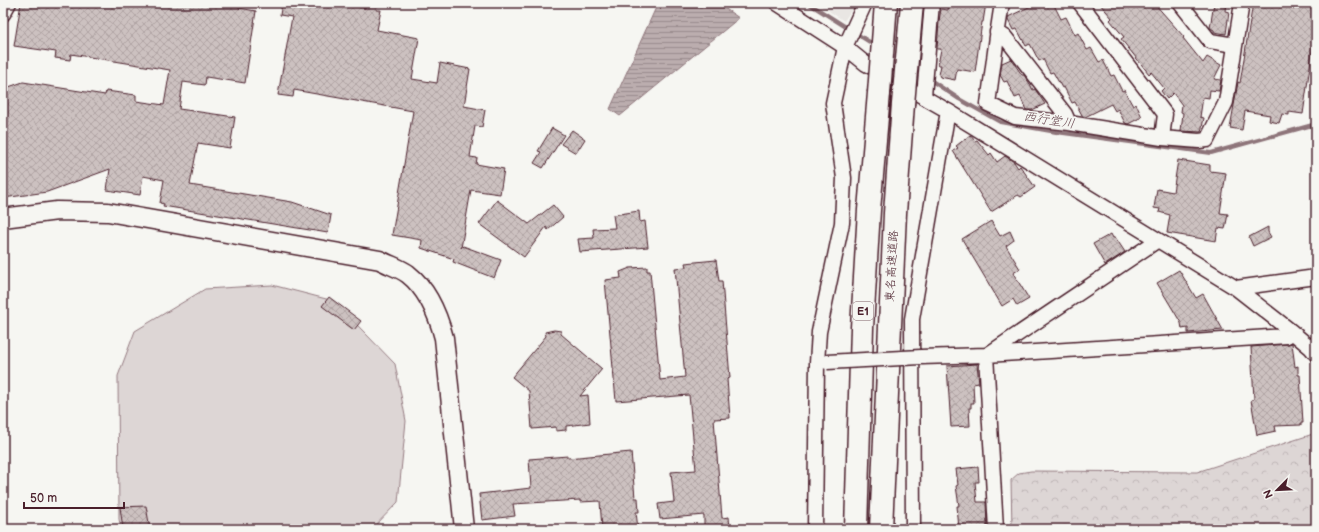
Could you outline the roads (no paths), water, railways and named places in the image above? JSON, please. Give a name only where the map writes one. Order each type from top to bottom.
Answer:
[{"type":"highway","name":"E1","points":[[856,529],[862,328],[869,210],[886,3]]},
{"type":"highway","name":"東名高速道路","points":[[881,529],[893,236],[912,3]]},
{"type":"street","points":[[3,14],[9,3]]},
{"type":"street","points":[[777,3],[849,37],[866,64],[924,91],[948,111],[1236,288],[1292,332],[1316,354]]},
{"type":"street","points":[[815,529],[822,363],[818,332],[842,222],[844,178],[833,103],[849,37],[865,3]]},
{"type":"street","points":[[924,91],[932,3]]},
{"type":"street","points":[[1002,3],[988,104],[1015,117],[1199,142],[1207,140],[1226,102],[1242,3]]},
{"type":"street","points":[[1080,3],[1166,114],[1162,138]]},
{"type":"street","points":[[1180,3],[1210,41],[1235,45]]},
{"type":"street","points":[[997,32],[1005,37],[1065,114],[1069,124]]},
{"type":"street","points":[[913,529],[912,320],[948,111]]},
{"type":"street","points":[[3,218],[57,211],[108,212],[380,260],[408,274],[426,294],[440,322],[444,338],[464,529]]},
{"type":"street","points":[[986,355],[1158,240]]},
{"type":"street","points":[[1236,288],[1316,277]]},
{"type":"street","points":[[822,363],[986,355],[1279,337],[1287,336],[1292,332]]},
{"type":"street","points":[[986,355],[996,529]]},
{"type":"waterway","name":"西行堂川","points":[[808,3],[876,46]]},
{"type":"waterway","name":"西行堂川","points":[[929,79],[959,99],[1000,122],[1056,132],[1211,153],[1316,124]]}]
